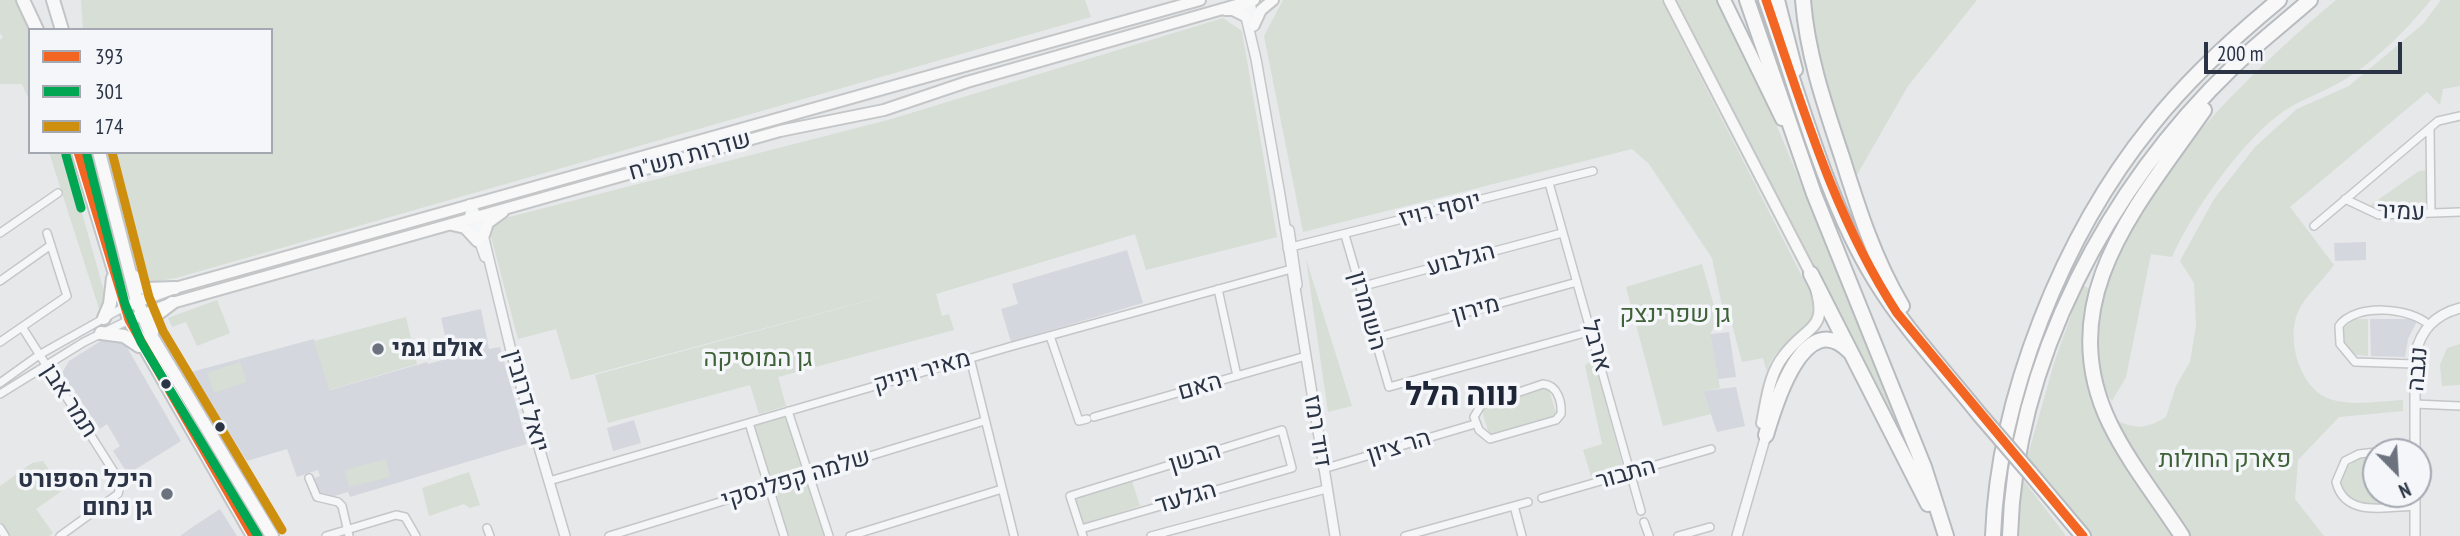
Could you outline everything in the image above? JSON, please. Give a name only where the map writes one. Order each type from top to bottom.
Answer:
[{"type":"highway","points":[[1746,0],[1814,194],[1924,467],[1945,536]]},
{"type":"highway","points":[[1766,0],[1849,229],[1873,277],[1980,415],[2030,473],[2072,536]]},
{"type":"highway","points":[[1803,0],[1816,75],[1865,228],[1898,299],[1937,360]]},
{"type":"highway","points":[[1993,536],[2006,440],[2019,379],[2029,349],[2062,274],[2105,194],[2149,128],[2206,66],[2279,0]]},
{"type":"highway","points":[[2010,536],[2024,430],[2051,344],[2073,289],[2109,223],[2142,172],[2233,67],[2310,0]]},
{"type":"highway","points":[[2182,536],[2110,424],[2093,368],[2090,330],[2099,280],[2123,226],[2146,189],[2233,67]]},
{"type":"highway","points":[[1811,274],[1945,536]]},
{"type":"highway","points":[[1764,429],[1785,379],[1806,349],[1826,341],[1834,342],[1849,350],[1856,361]]},
{"type":"highway","points":[[2050,500],[2082,536]]},
{"type":"main road","points":[[23,0],[38,28]]},
{"type":"main road","points":[[32,0],[39,28]]},
{"type":"main road","points":[[53,0],[62,28]]},
{"type":"main road","points":[[59,0],[63,28]]},
{"type":"main road","name":"שדרות תש\"ח","points":[[129,320],[140,307],[175,288],[1200,0]]},
{"type":"main road","points":[[1254,25],[1261,10],[1273,0]]},
{"type":"main road","points":[[1669,0],[1811,274],[1820,303],[1818,321],[1779,363],[1764,429]]},
{"type":"main road","points":[[1724,0],[1774,100],[1814,194]]},
{"type":"main road","points":[[1778,0],[1810,124]]},
{"type":"main road","name":"שדרות תש\"ח","points":[[124,307],[172,303],[780,131],[884,110],[967,82],[1248,1]]},
{"type":"main road","points":[[1216,11],[1233,10],[1245,16]]},
{"type":"main road","points":[[79,154],[129,320],[253,536]]},
{"type":"main road","points":[[100,154],[140,307],[152,337],[272,536]]},
{"type":"main road","points":[[442,225],[465,228],[480,238],[488,223],[510,206]]},
{"type":"main road","points":[[131,273],[146,289],[175,288]]},
{"type":"main road","points":[[104,318],[110,303],[113,274]]},
{"type":"main road","points":[[152,337],[152,318],[172,303]]},
{"type":"main road","points":[[102,333],[134,340],[145,352]]},
{"type":"street","name":"דוד רמז","points":[[1248,1],[1254,25],[1256,59]]},
{"type":"street","name":"דוד רמז","points":[[1248,1],[1245,16],[1256,59],[1290,248],[1335,536]]},
{"type":"street","points":[[2314,226],[2438,121],[2460,116]]},
{"type":"street","points":[[2430,128],[2431,214]]},
{"type":"street","name":"יוסף רויז","points":[[1290,248],[1593,171]]},
{"type":"street","name":"ארבל","points":[[1549,183],[1641,511]]},
{"type":"street","points":[[0,233],[58,193]]},
{"type":"street","name":"עמיר","points":[[2345,199],[2379,215],[2460,212]]},
{"type":"street","name":"יואל דרובין","points":[[470,204],[565,536]]},
{"type":"street","points":[[0,342],[68,296],[47,233]]},
{"type":"street","name":"הגלבוע","points":[[1360,286],[1562,233]]},
{"type":"street","name":"השומרון","points":[[1345,235],[1389,387],[1592,331]]},
{"type":"street","points":[[0,281],[51,245]]},
{"type":"street","name":"מאיר ויניק","points":[[549,481],[970,358],[1293,268]]},
{"type":"street","name":"מירון","points":[[1375,338],[1577,282]]},
{"type":"street","points":[[1218,289],[1237,376]]},
{"type":"street","points":[[0,383],[39,355],[124,307]]},
{"type":"street","name":"נגבה","points":[[2415,438],[2414,364],[2418,343],[2429,325],[2441,315],[2460,308]]},
{"type":"street","points":[[2414,364],[2355,362],[2340,344],[2339,326],[2349,315],[2367,312],[2413,313],[2429,325]]},
{"type":"street","points":[[0,394],[45,364],[129,320]]},
{"type":"street","name":"תמר אבן","points":[[20,328],[121,483],[121,489],[60,536]]},
{"type":"street","name":"האם","points":[[1050,336],[1079,421],[1306,356]]},
{"type":"street","points":[[970,358],[1014,536]]},
{"type":"street","points":[[1543,384],[1555,390],[1562,408],[1556,420],[1490,439],[1475,424],[1474,417],[1481,405],[1543,384]]},
{"type":"street","points":[[2415,404],[2460,406]]},
{"type":"street","points":[[788,411],[829,536]]},
{"type":"street","name":"שלמה קפלנסקי","points":[[609,536],[984,421]]},
{"type":"street","points":[[749,423],[784,536]]},
{"type":"street","name":"הר ציון","points":[[1323,469],[1475,424]]},
{"type":"street","points":[[1737,536],[1764,429]]},
{"type":"street","name":"הבשן","points":[[1082,533],[1070,496],[1282,430],[1292,468]]},
{"type":"street","name":"התבור","points":[[1542,498],[1711,449]]},
{"type":"street","points":[[2362,454],[2345,460],[2336,482],[2344,500],[2355,506],[2362,506]]},
{"type":"street","name":"הגלעד","points":[[1082,533],[1292,468]]},
{"type":"street","points":[[309,478],[317,498],[338,502],[342,506],[348,533]]},
{"type":"street","points":[[850,536],[1002,489]]},
{"type":"street","points":[[1151,536],[1326,489]]},
{"type":"street","points":[[1405,536],[1528,502]]},
{"type":"street","points":[[1514,506],[1522,536]]},
{"type":"street","points":[[2415,508],[2415,536]]},
{"type":"street","points":[[326,536],[348,533],[396,515],[405,517],[416,536]]},
{"type":"street","points":[[1644,522],[1648,536]]},
{"type":"street","points":[[1678,536],[1710,527]]},
{"type":"street","points":[[0,528],[5,536]]},
{"type":"shaded area","points":[[2366,242],[2366,260],[2335,261],[2334,243]]},
{"type":"shaded area","points":[[1127,250],[1143,303],[1011,342],[1001,309],[1018,304],[1012,284]]},
{"type":"shaded area","points":[[481,309],[489,349],[500,347],[527,444],[350,497],[348,492],[327,498],[320,496],[314,483],[315,478],[320,476],[318,470],[297,477],[287,449],[247,461],[191,372],[314,339],[330,390],[450,358],[441,318]]},
{"type":"shaded area","points":[[2370,319],[2418,319],[2408,339],[2405,357],[2371,356]]},
{"type":"shaded area","points":[[1729,332],[1736,377],[1718,379],[1710,334]]},
{"type":"shaded area","points":[[104,339],[125,344],[181,441],[128,474],[113,451],[120,446],[107,424],[100,429],[62,373],[69,361]]},
{"type":"shaded area","points":[[1736,387],[1745,426],[1717,432],[1703,391]]},
{"type":"shaded area","points":[[634,420],[641,443],[613,451],[607,428]]},
{"type":"shaded area","points":[[220,509],[237,536],[180,536],[191,528]]},
{"type":"green space","points":[[0,0],[17,0],[30,28],[28,98],[22,84],[0,84],[0,40],[3,37],[0,33]]},
{"type":"green space","points":[[81,0],[1085,0],[1091,17],[176,278],[147,283],[133,259],[107,154],[273,154],[273,28],[83,28]]},
{"type":"green space","points":[[1283,0],[1661,0],[1811,294],[1813,309],[1810,320],[1804,329],[1779,351],[1767,372],[1763,358],[1742,362],[1731,321],[1723,310],[1712,258],[1649,164],[1632,149],[1303,232],[1264,36]]},
{"type":"green space","points":[[1677,0],[1717,0],[1764,95],[1904,431],[1899,433]]},
{"type":"green space","points":[[1808,0],[1977,0],[1908,86],[1854,180],[1824,82]]},
{"type":"green space","points":[[2336,0],[2431,0],[2380,54],[2336,85],[2285,110],[2262,129],[2217,181],[2191,220],[2172,257],[2151,254],[2126,377],[2112,401],[2094,350],[2099,295],[2123,238],[2160,180],[2205,125],[2252,76]]},
{"type":"green space","name":"פארק החולות","points":[[2441,0],[2460,0],[2460,86],[2443,89],[2440,105],[2427,92],[2290,207],[2334,265],[2298,312],[2294,335],[2302,372],[2317,392],[2327,398],[2355,403],[2403,400],[2403,411],[2339,417],[2298,460],[2295,499],[2324,536],[2187,536],[2113,419],[2140,427],[2166,417],[2176,386],[2190,362],[2196,325],[2194,283],[2180,261],[2214,199],[2255,147],[2297,109],[2349,86],[2423,24]]},
{"type":"green space","name":"גן המוסיקה","points":[[1223,18],[1242,31],[1277,237],[1146,270],[1135,234],[936,294],[942,316],[949,314],[954,330],[778,377],[786,406],[759,414],[750,385],[608,423],[595,375],[933,283],[571,380],[556,329],[518,339],[489,229],[509,217],[888,120]]},
{"type":"green space","points":[[50,154],[66,154],[105,295],[101,315]]},
{"type":"green space","points":[[2428,170],[2428,204],[2368,207],[2419,171]]},
{"type":"green space","points":[[1306,259],[1352,406],[1328,412]]},
{"type":"green space","name":"גן שפרינצק","points":[[1702,264],[1718,320],[1710,334],[1720,388],[1703,391],[1711,414],[1663,426],[1626,287]]},
{"type":"green space","points":[[2082,285],[2090,289],[2085,328],[2086,362],[2092,393],[2102,422],[2116,449],[2175,536],[2087,536],[2026,462],[2054,363]]},
{"type":"green space","points":[[217,300],[230,333],[197,346],[186,322],[172,327],[168,318]]},
{"type":"green space","points":[[406,317],[417,364],[329,390],[314,341]]},
{"type":"green space","points":[[2355,319],[2368,319],[2368,356],[2350,354],[2343,342],[2344,327]]},
{"type":"green space","points":[[2460,344],[2460,385],[2442,386],[2440,365],[2447,348]]},
{"type":"green space","points":[[1594,360],[1623,467],[1591,476],[1583,450],[1602,444],[1585,365]]},
{"type":"green space","points":[[240,362],[247,382],[214,393],[207,373]]},
{"type":"green space","points":[[1548,387],[1557,416],[1490,437],[1481,408]]},
{"type":"green space","points":[[787,415],[805,474],[771,484],[754,425]]},
{"type":"green space","points":[[2362,457],[2362,505],[2346,498],[2339,482],[2342,470]]},
{"type":"green space","points":[[386,459],[390,477],[349,487],[345,470]]},
{"type":"green space","points":[[43,461],[63,490],[36,509],[53,533],[49,536],[9,536],[0,522],[0,486],[32,463]]},
{"type":"green space","points":[[469,472],[480,505],[470,508],[464,504],[429,516],[422,488]]},
{"type":"green space","points":[[2020,476],[2064,533],[2065,536],[2015,536]]},
{"type":"green space","points":[[808,480],[826,536],[787,536],[773,491]]},
{"type":"green space","points":[[1132,481],[1140,506],[1084,524],[1076,499]]},
{"type":"transit line","name":"393","points":[[1766,0],[1822,161],[1855,238],[1875,276],[1897,313],[2083,536]]},
{"type":"transit line","name":"393","points":[[79,154],[129,320],[253,536]]},
{"type":"transit line","name":"174","points":[[113,154],[149,297],[163,331],[282,530]]},
{"type":"transit line","name":"301","points":[[66,155],[81,208]]},
{"type":"transit line","name":"301","points":[[87,155],[125,304],[141,342],[258,536]]},
{"type":"place","name":"אולם גמי","points":[[378,349]]},
{"type":"place","name":"היכל הספורט גן נחום","points":[[167,494]]},
{"type":"district","name":"נווה הלל","points":[[1462,396]]}]
